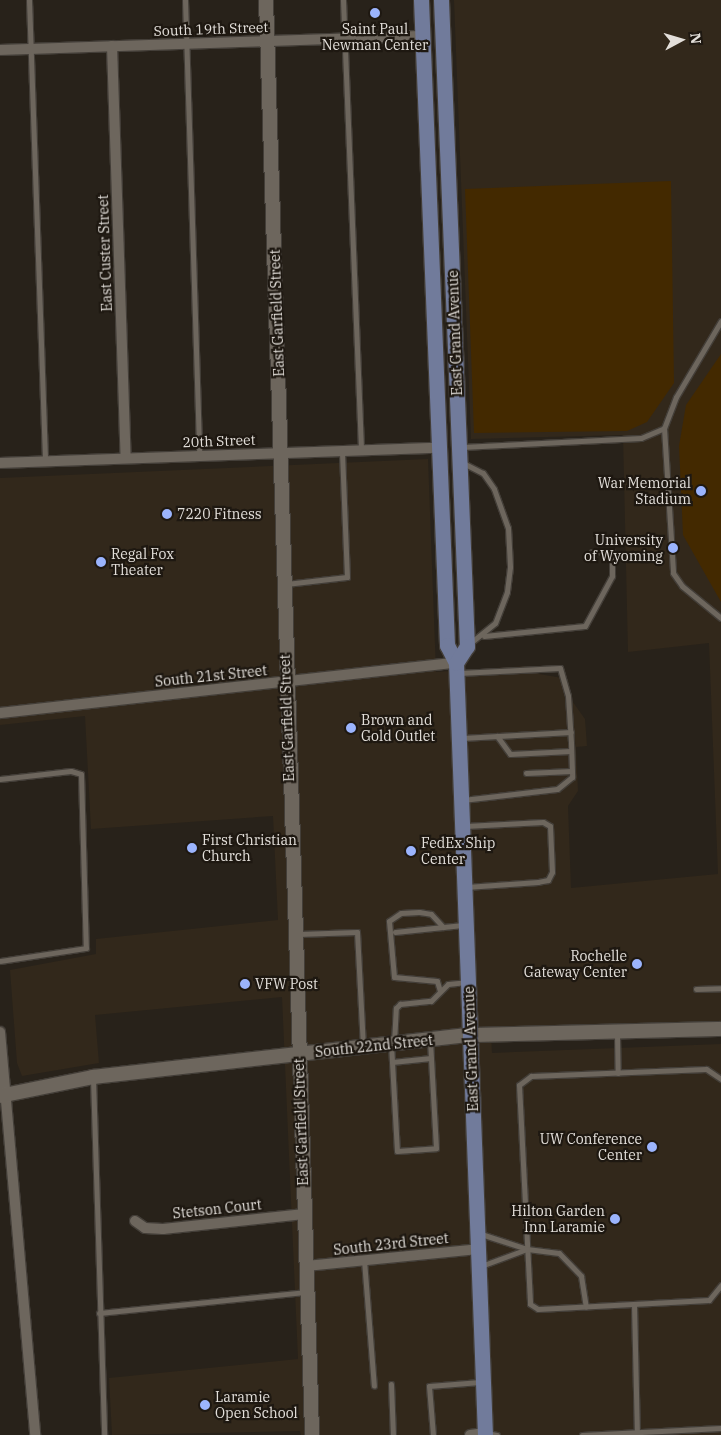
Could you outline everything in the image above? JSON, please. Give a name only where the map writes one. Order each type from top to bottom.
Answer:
[{"type":"main road","name":"East Grand Avenue","points":[[421,0],[448,645],[456,668],[483,1382],[489,1434]]},
{"type":"main road","name":"East Grand Avenue","points":[[441,0],[467,646]]},
{"type":"main road","points":[[456,668],[467,646]]},
{"type":"street","name":"East Garfield Street","points":[[266,0],[282,453],[286,682],[294,934],[312,1435]]},
{"type":"street","name":"South 19th Street","points":[[0,50],[422,36]]},
{"type":"street","name":"East Custer Street","points":[[112,46],[126,458]]},
{"type":"street","name":"20th Street","points":[[0,463],[440,448]]},
{"type":"street","name":"South 21st Street","points":[[0,713],[286,682],[456,668]]},
{"type":"street","name":"South 22nd Street","points":[[2,1095],[93,1077],[470,1035],[721,1029]]},
{"type":"street","points":[[0,1032],[2,1095],[35,1435]]},
{"type":"street","name":"Stetson Court","points":[[135,1221],[145,1228],[163,1229],[304,1214]]},
{"type":"street","name":"South 23rd Street","points":[[306,1266],[478,1249]]},
{"type":"street","points":[[470,1435],[489,1434]]},
{"type":"lane","points":[[29,0],[44,461]]},
{"type":"lane","points":[[185,0],[200,456]]},
{"type":"lane","points":[[343,0],[361,450]]},
{"type":"lane","points":[[721,321],[676,397],[664,428],[673,572],[682,586],[721,618]]},
{"type":"lane","points":[[459,455],[641,438],[664,428]]},
{"type":"lane","points":[[284,584],[347,577],[342,451]]},
{"type":"lane","points":[[459,455],[483,474],[494,488],[508,528],[507,592],[495,623],[483,636],[467,646]]},
{"type":"lane","points":[[483,636],[585,626],[612,576],[612,551],[592,552]]},
{"type":"lane","points":[[456,668],[560,668],[571,732],[572,751],[572,770],[568,783],[557,789],[461,800]]},
{"type":"lane","points":[[459,738],[571,732]]},
{"type":"lane","points":[[497,736],[510,754],[572,751]]},
{"type":"lane","points":[[526,773],[572,770]]},
{"type":"lane","points":[[0,779],[71,771],[81,774],[86,948],[0,961]]},
{"type":"lane","points":[[462,826],[543,822],[550,826],[548,880],[464,887]]},
{"type":"lane","points":[[440,991],[437,981],[394,978],[389,921],[401,913],[419,912],[431,914],[443,927]]},
{"type":"lane","points":[[395,932],[466,925]]},
{"type":"lane","points":[[294,934],[357,932],[363,1047]]},
{"type":"lane","points":[[430,1039],[436,1148],[397,1151],[392,1062],[396,1008],[431,1001],[448,984],[468,982]]},
{"type":"lane","points":[[696,989],[721,988]]},
{"type":"lane","points":[[617,1032],[618,1073]]},
{"type":"lane","points":[[392,1062],[431,1058]]},
{"type":"lane","points":[[721,1079],[706,1069],[522,1080],[526,1249],[530,1304],[538,1309],[709,1300],[721,1285]]},
{"type":"lane","points":[[93,1077],[104,1435]]},
{"type":"lane","points":[[478,1233],[526,1249],[559,1253],[581,1276],[586,1306]]},
{"type":"lane","points":[[479,1267],[526,1249]]},
{"type":"lane","points":[[364,1260],[374,1386]]},
{"type":"lane","points":[[99,1313],[307,1292]]},
{"type":"lane","points":[[634,1304],[637,1434]]},
{"type":"lane","points":[[433,1435],[429,1386],[483,1382]]},
{"type":"lane","points":[[391,1384],[393,1435]]},
{"type":"lane","points":[[582,1435],[637,1434],[721,1428]]},
{"type":"shaded area","points":[[454,0],[721,0],[721,1029],[491,1035],[492,1053],[721,1044],[721,1435],[301,1435],[300,1431],[112,1435],[109,1378],[298,1359],[282,997],[95,1015],[99,1063],[22,1076],[17,1063],[10,970],[96,954],[96,939],[278,920],[273,816],[91,829],[85,716],[0,725],[0,478],[428,459],[436,672],[525,666],[539,674],[568,679],[570,698],[585,719],[587,746],[576,747],[578,791],[568,806],[571,888],[718,874],[709,643],[628,652],[623,435],[471,439]]},
{"type":"shaded area","points":[[671,181],[674,383],[647,422],[627,431],[474,433],[465,189]]},
{"type":"shaded area","name":"War Memorial Stadium","points":[[721,354],[721,602],[683,535],[679,446],[686,405]]},
{"type":"place","name":"Saint Paul Newman Center","points":[[375,13]]},
{"type":"place","name":"War Memorial Stadium","points":[[701,491]]},
{"type":"place","name":"7220 Fitness","points":[[167,514]]},
{"type":"place","name":"University of Wyoming","points":[[673,548]]},
{"type":"place","name":"Regal Fox Theater","points":[[101,562]]},
{"type":"place","name":"Brown and Gold Outlet","points":[[351,728]]},
{"type":"place","name":"First Christian Church","points":[[192,848]]},
{"type":"place","name":"FedEx Ship Center","points":[[411,851]]},
{"type":"place","name":"Rochelle Gateway Center","points":[[637,964]]},
{"type":"place","name":"VFW Post","points":[[245,984]]},
{"type":"place","name":"UW Conference Center","points":[[652,1147]]},
{"type":"place","name":"Hilton Garden Inn Laramie","points":[[615,1219]]},
{"type":"place","name":"Laramie Open School","points":[[205,1405]]}]
